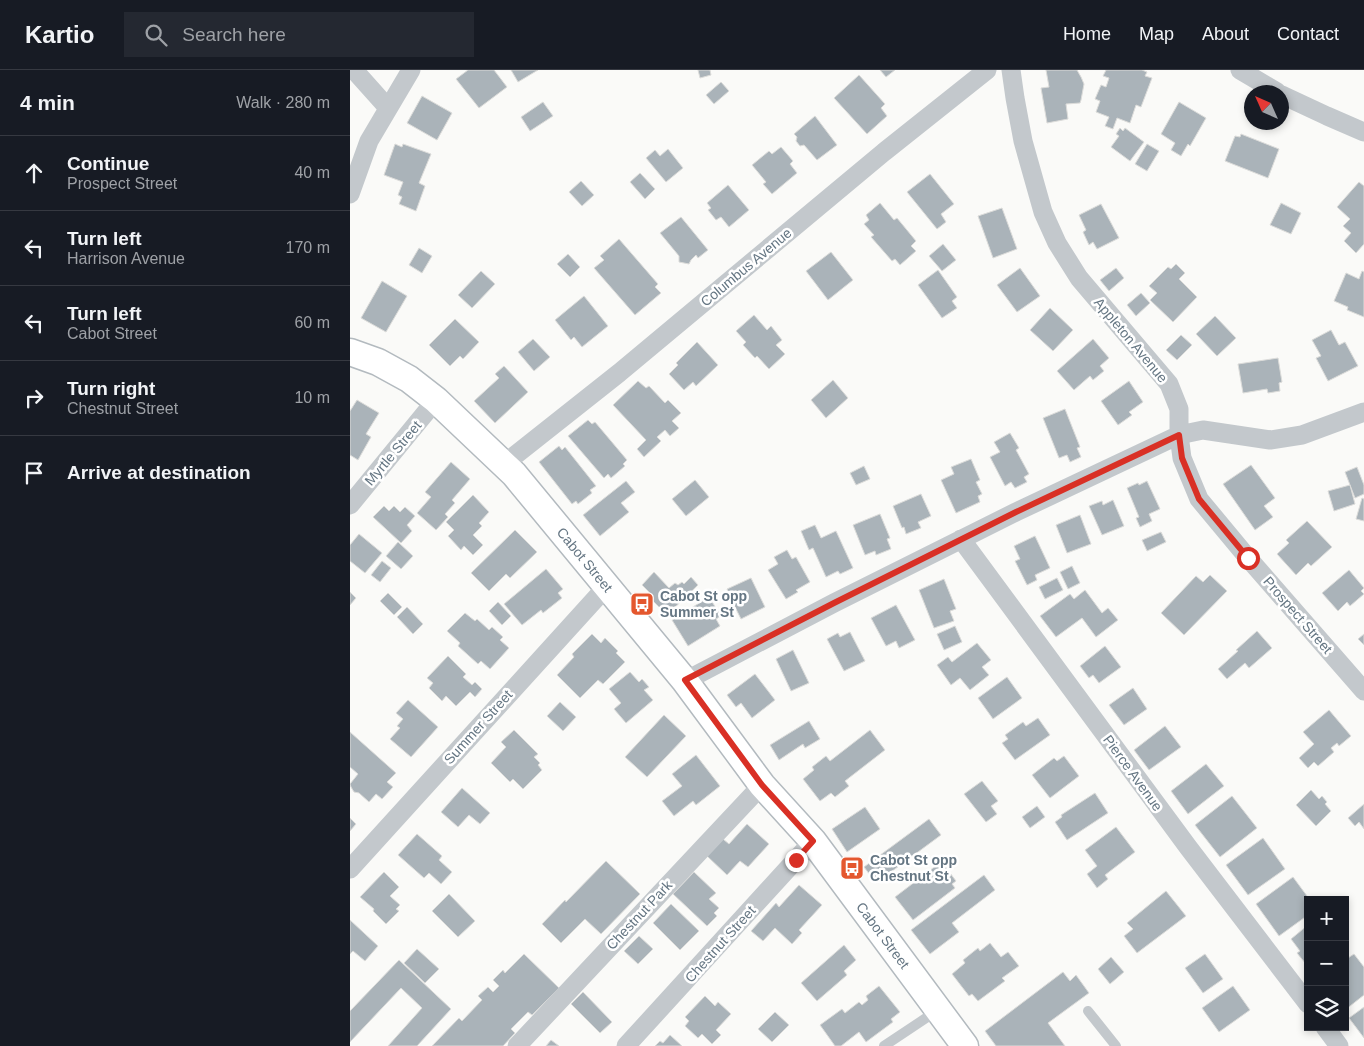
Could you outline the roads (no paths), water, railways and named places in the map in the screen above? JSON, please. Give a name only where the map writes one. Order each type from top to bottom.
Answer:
[{"type":"main road","name":"Cabot Street","points":[[350,352],[378,362],[408,379],[436,400],[514,474],[685,680],[762,785],[813,841],[965,1046]]},
{"type":"street","points":[[354,70],[388,108]]},
{"type":"street","points":[[350,194],[369,140],[411,70]]},
{"type":"street","name":"Columbus Avenue","points":[[504,464],[619,373],[884,152],[987,70]]},
{"type":"street","name":"Appleton Avenue","points":[[1011,70],[1023,141],[1043,212],[1057,244],[1079,278],[1169,384],[1179,409],[1179,435]]},
{"type":"street","points":[[1240,70],[1265,85]]},
{"type":"street","points":[[1289,98],[1364,132]]},
{"type":"street","name":"Myrtle Street","points":[[350,505],[436,400]]},
{"type":"street","points":[[685,680],[961,539],[1179,435],[1203,430],[1270,440],[1302,435],[1364,412]]},
{"type":"street","name":"Prospect Street","points":[[1179,435],[1182,458],[1199,499],[1364,691]]},
{"type":"street","name":"Pierce Avenue","points":[[961,539],[1182,840],[1304,999]]},
{"type":"street","name":"Summer Street","points":[[350,869],[607,586]]},
{"type":"street","name":"Chestnut Park","points":[[517,1046],[762,785]]},
{"type":"street","name":"Chestnut Street","points":[[626,1046],[813,841]]},
{"type":"street","points":[[1328,1031],[1340,1046]]},
{"type":"lane","points":[[884,1046],[938,1010]]},
{"type":"lane","points":[[1088,1011],[1116,1046]]},
{"type":"place","name":"Cabot St opp Summer St","points":[[642,604]]},
{"type":"place","name":"Cabot St opp Chestnut St","points":[[852,868]]}]
